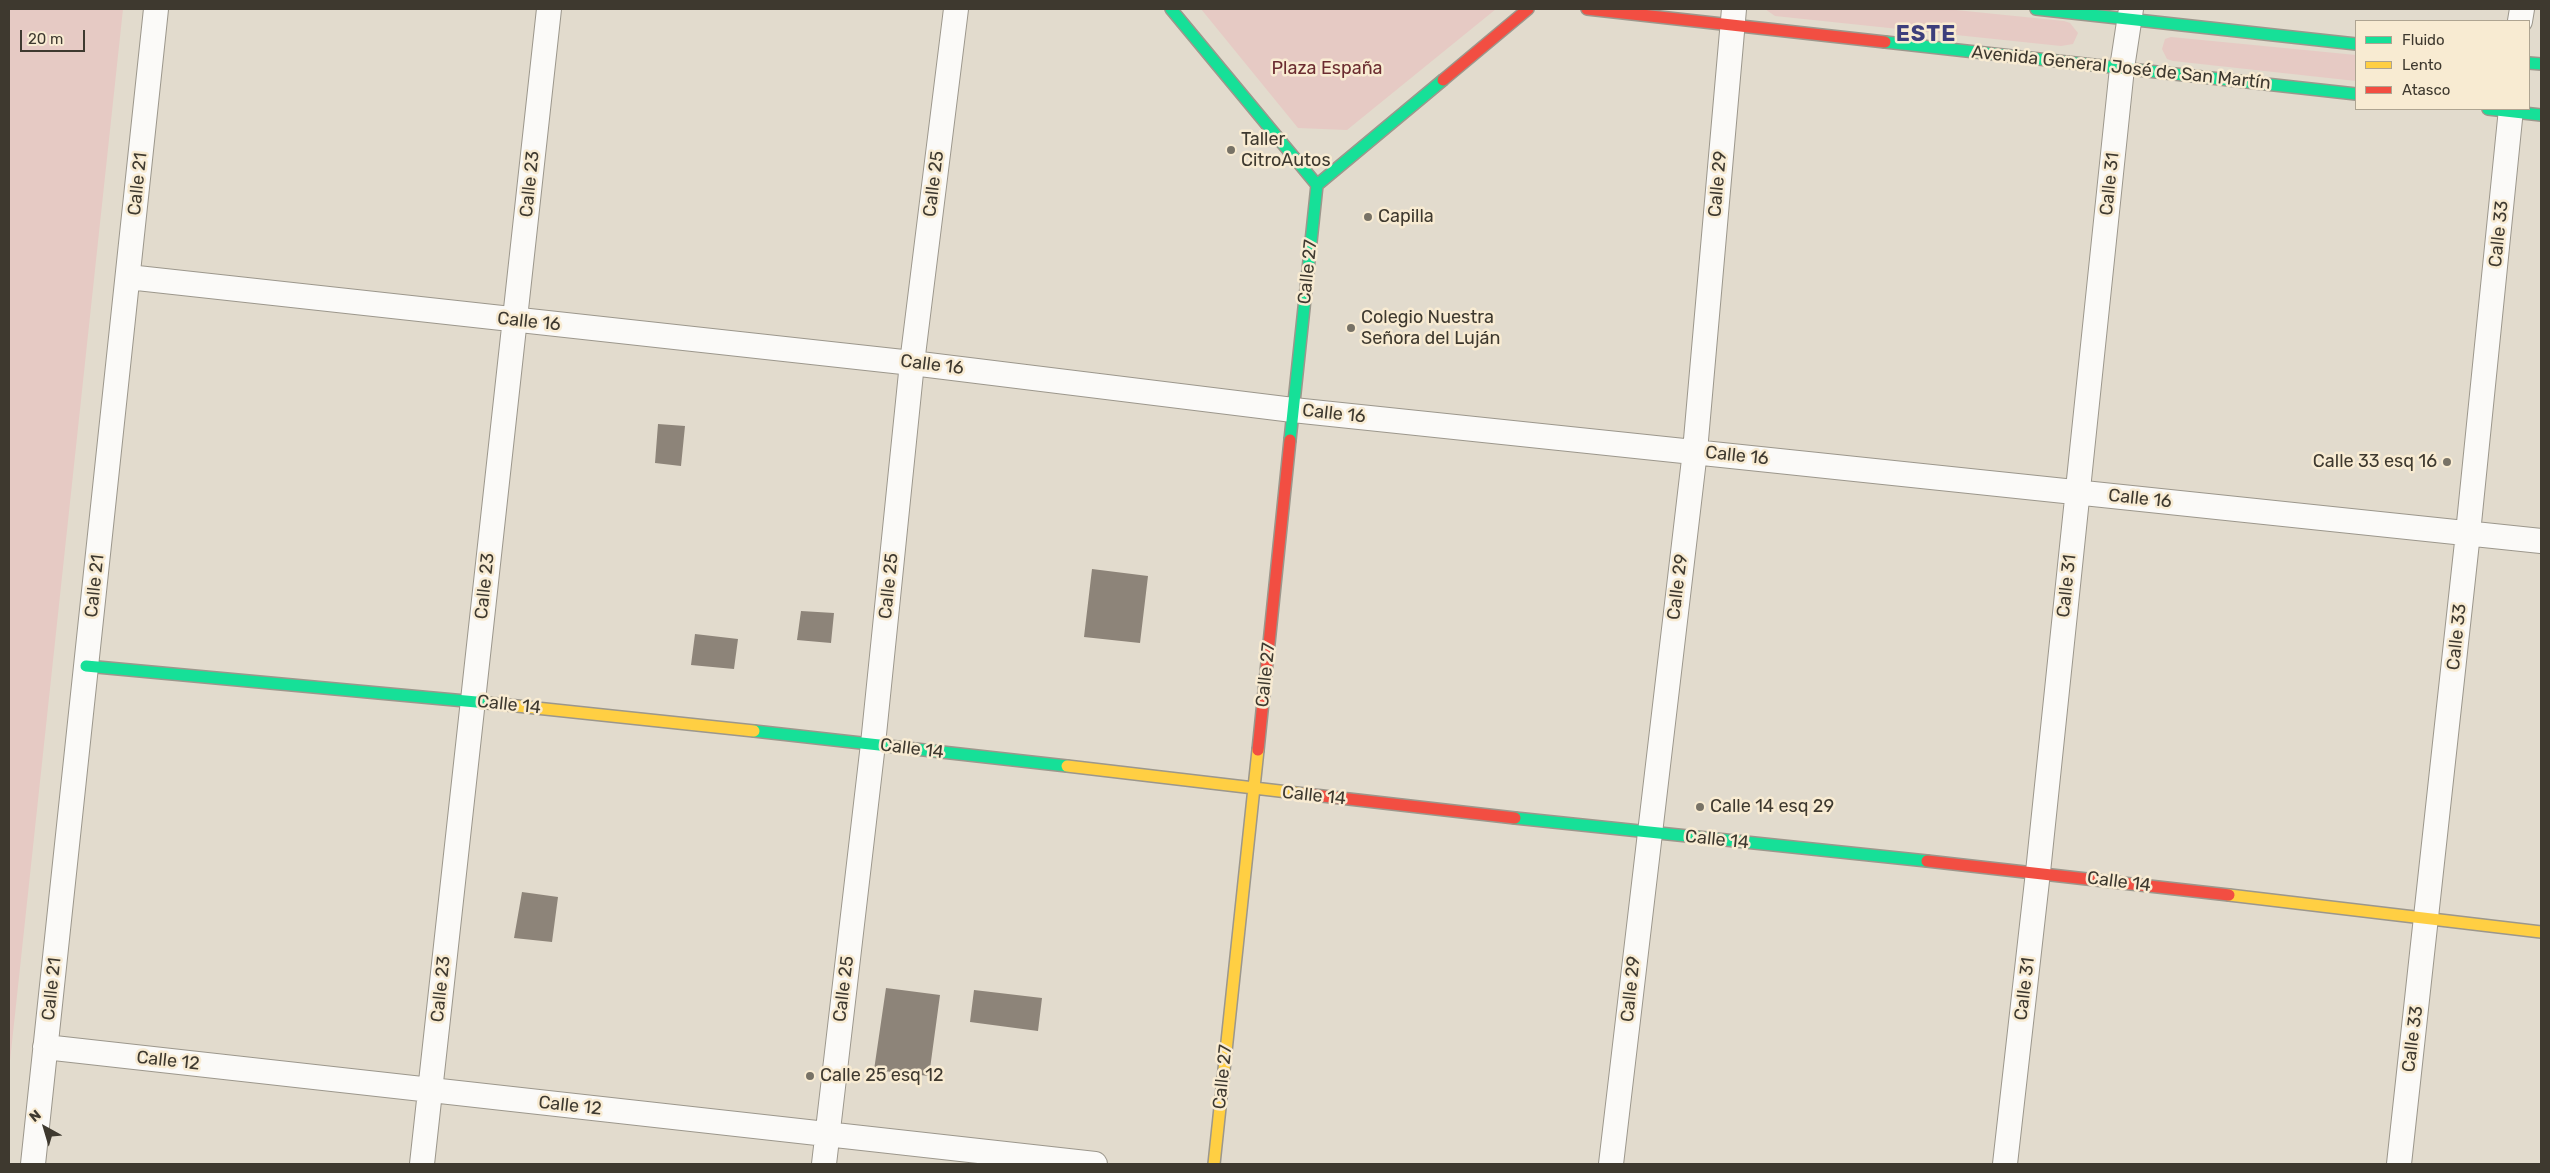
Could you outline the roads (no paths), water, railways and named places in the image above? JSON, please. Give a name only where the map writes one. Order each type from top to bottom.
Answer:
[{"type":"street","name":"Calle 21","points":[[33,1164],[156,9]]},
{"type":"street","name":"Calle 23","points":[[422,1164],[549,9]]},
{"type":"street","name":"Calle 25","points":[[824,1164],[873,744],[912,363],[956,9]]},
{"type":"street","points":[[1171,9],[1317,185],[1528,9]]},
{"type":"street","name":"Avenida General José de San Martín","points":[[1587,9],[1733,16],[2122,68],[2355,94]]},
{"type":"street","points":[[2036,9],[2130,14],[2355,44]]},
{"type":"street","name":"Calle 31","points":[[2005,1164],[2038,872],[2122,68],[2130,14]]},
{"type":"street","name":"Calle 29","points":[[1611,1164],[1648,833],[1695,451],[1733,16]]},
{"type":"street","points":[[2511,110],[2541,115]]},
{"type":"street","name":"Calle 33","points":[[2399,1164],[2468,533],[2511,110]]},
{"type":"street","name":"Calle 27","points":[[1214,1164],[1317,185]]},
{"type":"street","name":"Calle 16","points":[[128,277],[515,321],[912,363],[1293,410],[2541,541]]},
{"type":"street","name":"Calle 14","points":[[86,666],[473,701],[873,744],[1648,833],[2038,872],[2541,932]]},
{"type":"street","name":"Calle 12","points":[[46,1047],[1095,1164]]},
{"type":"place","name":"Taller CitroAutos","points":[[1231,150]]},
{"type":"place","name":"Capilla","points":[[1368,217]]},
{"type":"place","name":"Colegio Nuestra Señora del Luján","points":[[1351,328]]},
{"type":"place","name":"Calle 33 esq 16","points":[[2447,462]]},
{"type":"place","name":"Calle 14 esq 29","points":[[1700,807]]},
{"type":"place","name":"Calle 25 esq 12","points":[[810,1076]]},
{"type":"district","name":"ESTE","points":[[1926,35]]},
{"type":"park label","name":"Plaza España","points":[[1327,69]]}]
